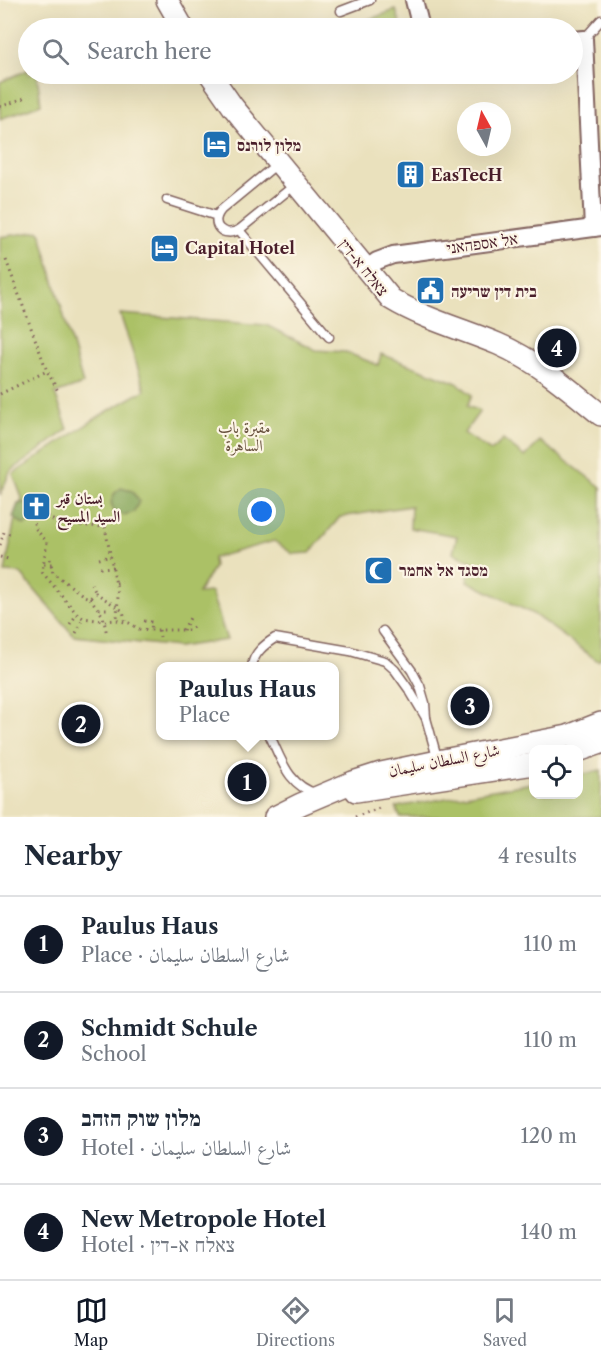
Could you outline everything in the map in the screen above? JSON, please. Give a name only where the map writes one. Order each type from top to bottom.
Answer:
[{"type":"street","points":[[167,0],[177,18]]},
{"type":"street","points":[[414,0],[418,18]]},
{"type":"street","name":"צאלח א-דין","points":[[217,84],[233,107],[391,299],[408,310],[498,345],[527,359],[557,379],[601,415]]},
{"type":"street","points":[[583,84],[597,228]]},
{"type":"street","name":"אל אספהאני","points":[[366,269],[377,261],[393,255],[597,228]]},
{"type":"street","name":"شارع السلطان سليمان","points":[[274,817],[300,809],[324,796],[443,769],[568,736],[601,723]]},
{"type":"street","points":[[583,750],[601,743]]},
{"type":"street","name":"شارع السلطان سليمان","points":[[443,769],[529,764]]},
{"type":"lane","points":[[341,11],[370,0]]},
{"type":"lane","points":[[583,35],[601,20]]},
{"type":"lane","points":[[279,163],[221,210],[217,216],[218,227],[223,232],[232,233],[239,230],[296,184]]},
{"type":"lane","points":[[167,200],[217,216]]},
{"type":"lane","points":[[239,230],[329,337]]},
{"type":"lane","points":[[382,631],[412,671],[420,686],[426,718]]},
{"type":"lane","points":[[252,662],[253,658],[265,644],[275,638],[350,651],[385,661],[395,670],[426,718],[443,769]]},
{"type":"lane","points":[[272,740],[290,776],[310,792],[324,796]]},
{"type":"path","points":[[0,107],[27,97]]},
{"type":"path","points":[[6,260],[47,371],[58,393]]},
{"type":"path","points":[[0,394],[47,371]]},
{"type":"path","points":[[42,513],[59,524],[105,527],[118,595],[117,620]]},
{"type":"path","points":[[34,523],[35,528],[47,542],[42,572]]},
{"type":"path","points":[[0,545],[4,532],[13,535]]},
{"type":"path","points":[[0,556],[8,559]]},
{"type":"path","points":[[99,559],[111,556]]},
{"type":"path","points":[[50,559],[53,573]]},
{"type":"path","points":[[44,564],[55,564]]},
{"type":"path","points":[[100,568],[113,567]]},
{"type":"path","points":[[42,572],[53,573],[90,598],[99,609],[107,635]]},
{"type":"path","points":[[42,572],[77,614],[83,618],[117,620],[139,629],[151,630],[189,630],[195,626]]},
{"type":"path","points":[[116,583],[122,582]]},
{"type":"path","points":[[92,584],[96,593],[123,611],[126,623]]},
{"type":"path","points":[[90,598],[96,593]]},
{"type":"path","points":[[99,609],[107,609]]},
{"type":"path","points":[[70,624],[77,614]]},
{"type":"path","points":[[76,633],[83,618]]},
{"type":"path","points":[[183,630],[190,618]]},
{"type":"path","points":[[144,621],[152,622],[151,630]]},
{"type":"path","points":[[159,630],[160,637]]},
{"type":"green space","points":[[396,10],[399,18],[373,18]]},
{"type":"green space","points":[[18,74],[18,84],[38,84],[41,104],[0,119],[0,82]]},
{"type":"green space","points":[[40,231],[83,384],[55,394],[68,429],[10,472],[0,495],[0,237]]},
{"type":"green space","name":"مقبرة باب الساهرة","points":[[120,314],[266,325],[316,350],[345,352],[378,365],[381,354],[457,383],[472,395],[467,406],[480,411],[464,433],[491,451],[503,440],[525,457],[540,441],[601,487],[601,658],[598,661],[533,614],[467,581],[473,562],[453,553],[457,536],[410,528],[411,506],[340,517],[310,553],[293,554],[274,541],[213,558],[214,567],[198,593],[211,592],[227,640],[178,647],[74,636],[20,573],[5,572],[14,523],[22,498],[13,474],[101,415],[145,390]]},
{"type":"green space","points":[[121,488],[132,491],[139,501],[134,512],[124,515],[115,513],[111,503],[114,494]]},
{"type":"green space","points":[[26,502],[30,506],[30,522],[24,525],[13,517],[18,504]]},
{"type":"green space","points":[[601,770],[601,817],[400,817],[396,807],[529,784],[529,799],[583,799],[583,774]]},
{"type":"place","name":"מלון לורנס","points":[[216,145]]},
{"type":"place","name":"EasTecH","points":[[410,175]]},
{"type":"place","name":"Capital Hotel","points":[[164,248]]},
{"type":"place","name":"בית דין שריעה","points":[[430,291]]},
{"type":"place","name":"New Metropole Hotel","points":[[557,348]]},
{"type":"place","name":"بستان قبر السيد المسيح","points":[[36,507]]},
{"type":"place","name":"מסגד אל אחמר","points":[[378,570]]},
{"type":"place","name":"מלון שוק הזהב","points":[[470,706]]},
{"type":"place","name":"Schmidt Schule","points":[[81,724]]},
{"type":"place","name":"Paulus Haus","points":[[247,782]]}]
